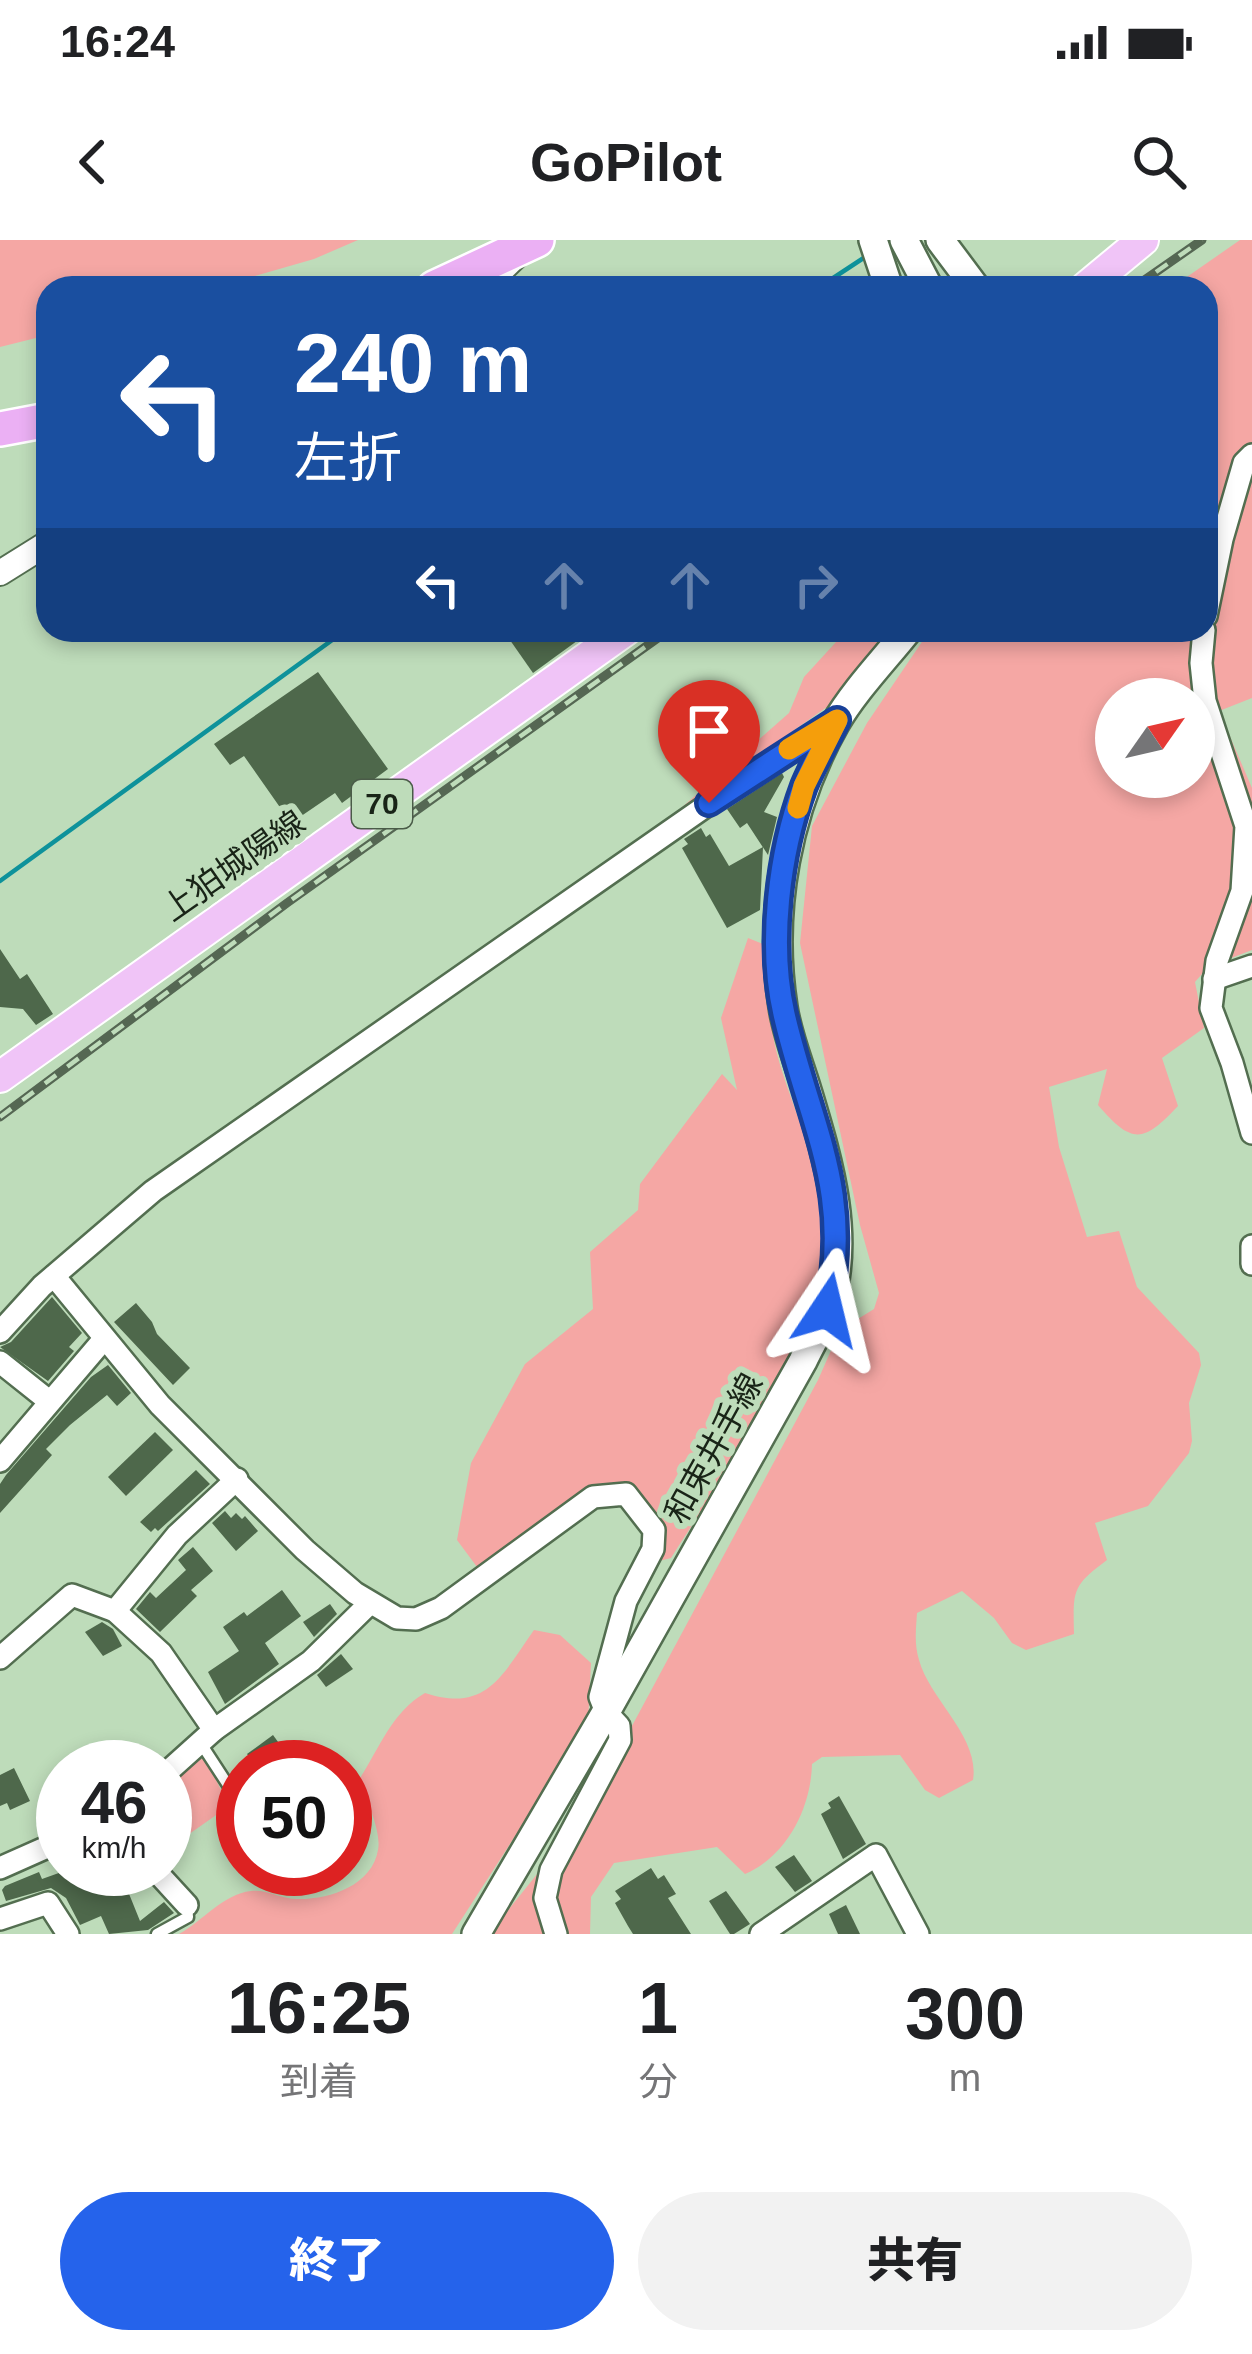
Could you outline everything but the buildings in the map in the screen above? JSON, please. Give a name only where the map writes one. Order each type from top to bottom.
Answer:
[{"type":"highway","points":[[460,276],[532,243]]},
{"type":"highway","points":[[0,430],[36,422]]},
{"type":"main road","points":[[873,240],[885,276]]},
{"type":"main road","points":[[904,240],[923,276]]},
{"type":"main road","points":[[940,240],[967,276]]},
{"type":"main road","points":[[1100,276],[1143,240]]},
{"type":"main road","name":"上狛城陽線","points":[[0,1077],[609,642]]},
{"type":"main road","name":"和束井手線","points":[[476,1934],[606,1712],[827,1310],[838,1262],[835,1208],[826,1153],[783,1011],[778,946],[790,837],[804,786],[837,720],[899,642]]},
{"type":"street","points":[[496,276],[532,243]]},
{"type":"street","points":[[1218,558],[1244,464],[1252,455]]},
{"type":"street","points":[[0,573],[36,550]]},
{"type":"street","points":[[1203,642],[1205,701],[1246,826],[1242,891],[1214,980],[1210,1009],[1252,1133]]},
{"type":"street","points":[[0,1332],[53,1276],[152,1191],[650,844],[837,720]]},
{"type":"street","points":[[1214,980],[1252,966]]},
{"type":"street","points":[[1252,1246],[1252,1264]]},
{"type":"street","points":[[53,1276],[160,1406],[305,1550],[369,1604],[398,1618],[416,1619],[441,1607],[593,1497],[626,1494],[654,1530],[653,1550],[626,1601],[600,1697],[620,1726],[620,1740],[551,1870],[545,1898],[556,1934]]},
{"type":"street","points":[[0,1461],[104,1339]]},
{"type":"street","points":[[0,1362],[49,1401]]},
{"type":"street","points":[[115,1611],[177,1535],[237,1479]]},
{"type":"street","points":[[0,1658],[72,1595],[115,1611],[161,1653],[207,1736]]},
{"type":"street","points":[[192,1750],[311,1661],[369,1604]]},
{"type":"street","points":[[0,1868],[36,1852]]},
{"type":"street","points":[[761,1934],[876,1855],[917,1934]]},
{"type":"street","points":[[179,1896],[187,1905]]},
{"type":"street","points":[[0,1919],[48,1903],[68,1934]]},
{"type":"lane","points":[[207,1736],[216,1754]]},
{"type":"lane","points":[[158,1934],[188,1917],[187,1905]]},
{"type":"shaded area","points":[[0,240],[358,240],[255,276],[36,276],[36,338],[0,347]]},
{"type":"shaded area","points":[[1240,240],[1252,240],[1252,698],[1219,711],[1252,788],[1252,950],[1208,967],[1195,982],[1204,1028],[1162,1058],[1178,1106],[1156,1127],[1130,1133],[1098,1105],[1107,1069],[1049,1087],[1059,1147],[1087,1237],[1119,1231],[1137,1287],[1199,1353],[1201,1365],[1189,1403],[1189,1453],[1148,1506],[1095,1523],[1107,1560],[1077,1590],[1074,1634],[1026,1650],[1012,1643],[994,1618],[962,1591],[917,1613],[919,1660],[969,1749],[973,1780],[939,1798],[925,1790],[900,1755],[822,1757],[812,1764],[807,1797],[794,1829],[773,1855],[745,1874],[717,1847],[614,1863],[591,1897],[590,1934],[489,1934],[583,1817],[818,1380],[840,1330],[874,1309],[879,1293],[800,943],[812,826],[867,723],[922,642],[1218,642],[1218,276],[1188,276]]},
{"type":"shaded area","points":[[836,642],[884,642],[834,702],[671,817],[789,713],[804,677]]},
{"type":"shaded area","points":[[748,938],[763,944],[777,1054],[822,1199],[822,1265],[795,1354],[773,1398],[671,1558],[659,1561],[663,1543],[613,1485],[480,1571],[457,1540],[471,1463],[525,1364],[593,1309],[590,1252],[638,1210],[640,1184],[722,1074],[737,1090],[721,1018]]},
{"type":"shaded area","points":[[534,1630],[560,1635],[591,1663],[588,1723],[452,1934],[179,1934],[235,1896],[372,1896],[372,1865],[379,1842],[372,1815],[372,1758],[395,1720],[425,1693],[446,1698],[478,1694],[512,1662]]},
{"type":"shaded area","points":[[206,1760],[216,1780],[216,1815],[192,1832],[192,1762]]},
{"type":"waterway","points":[[836,276],[868,255]]},
{"type":"waterway","points":[[0,881],[329,642]]},
{"type":"railway","points":[[1150,276],[1202,240]]},
{"type":"railway","points":[[0,1117],[287,903],[652,642]]},
{"type":"slow traffic","points":[[789,749],[837,720],[798,808]]},
{"type":"route","points":[[709,803],[837,720],[804,786],[790,837],[778,946],[783,1011],[826,1153],[835,1208],[838,1262],[827,1310]]}]
